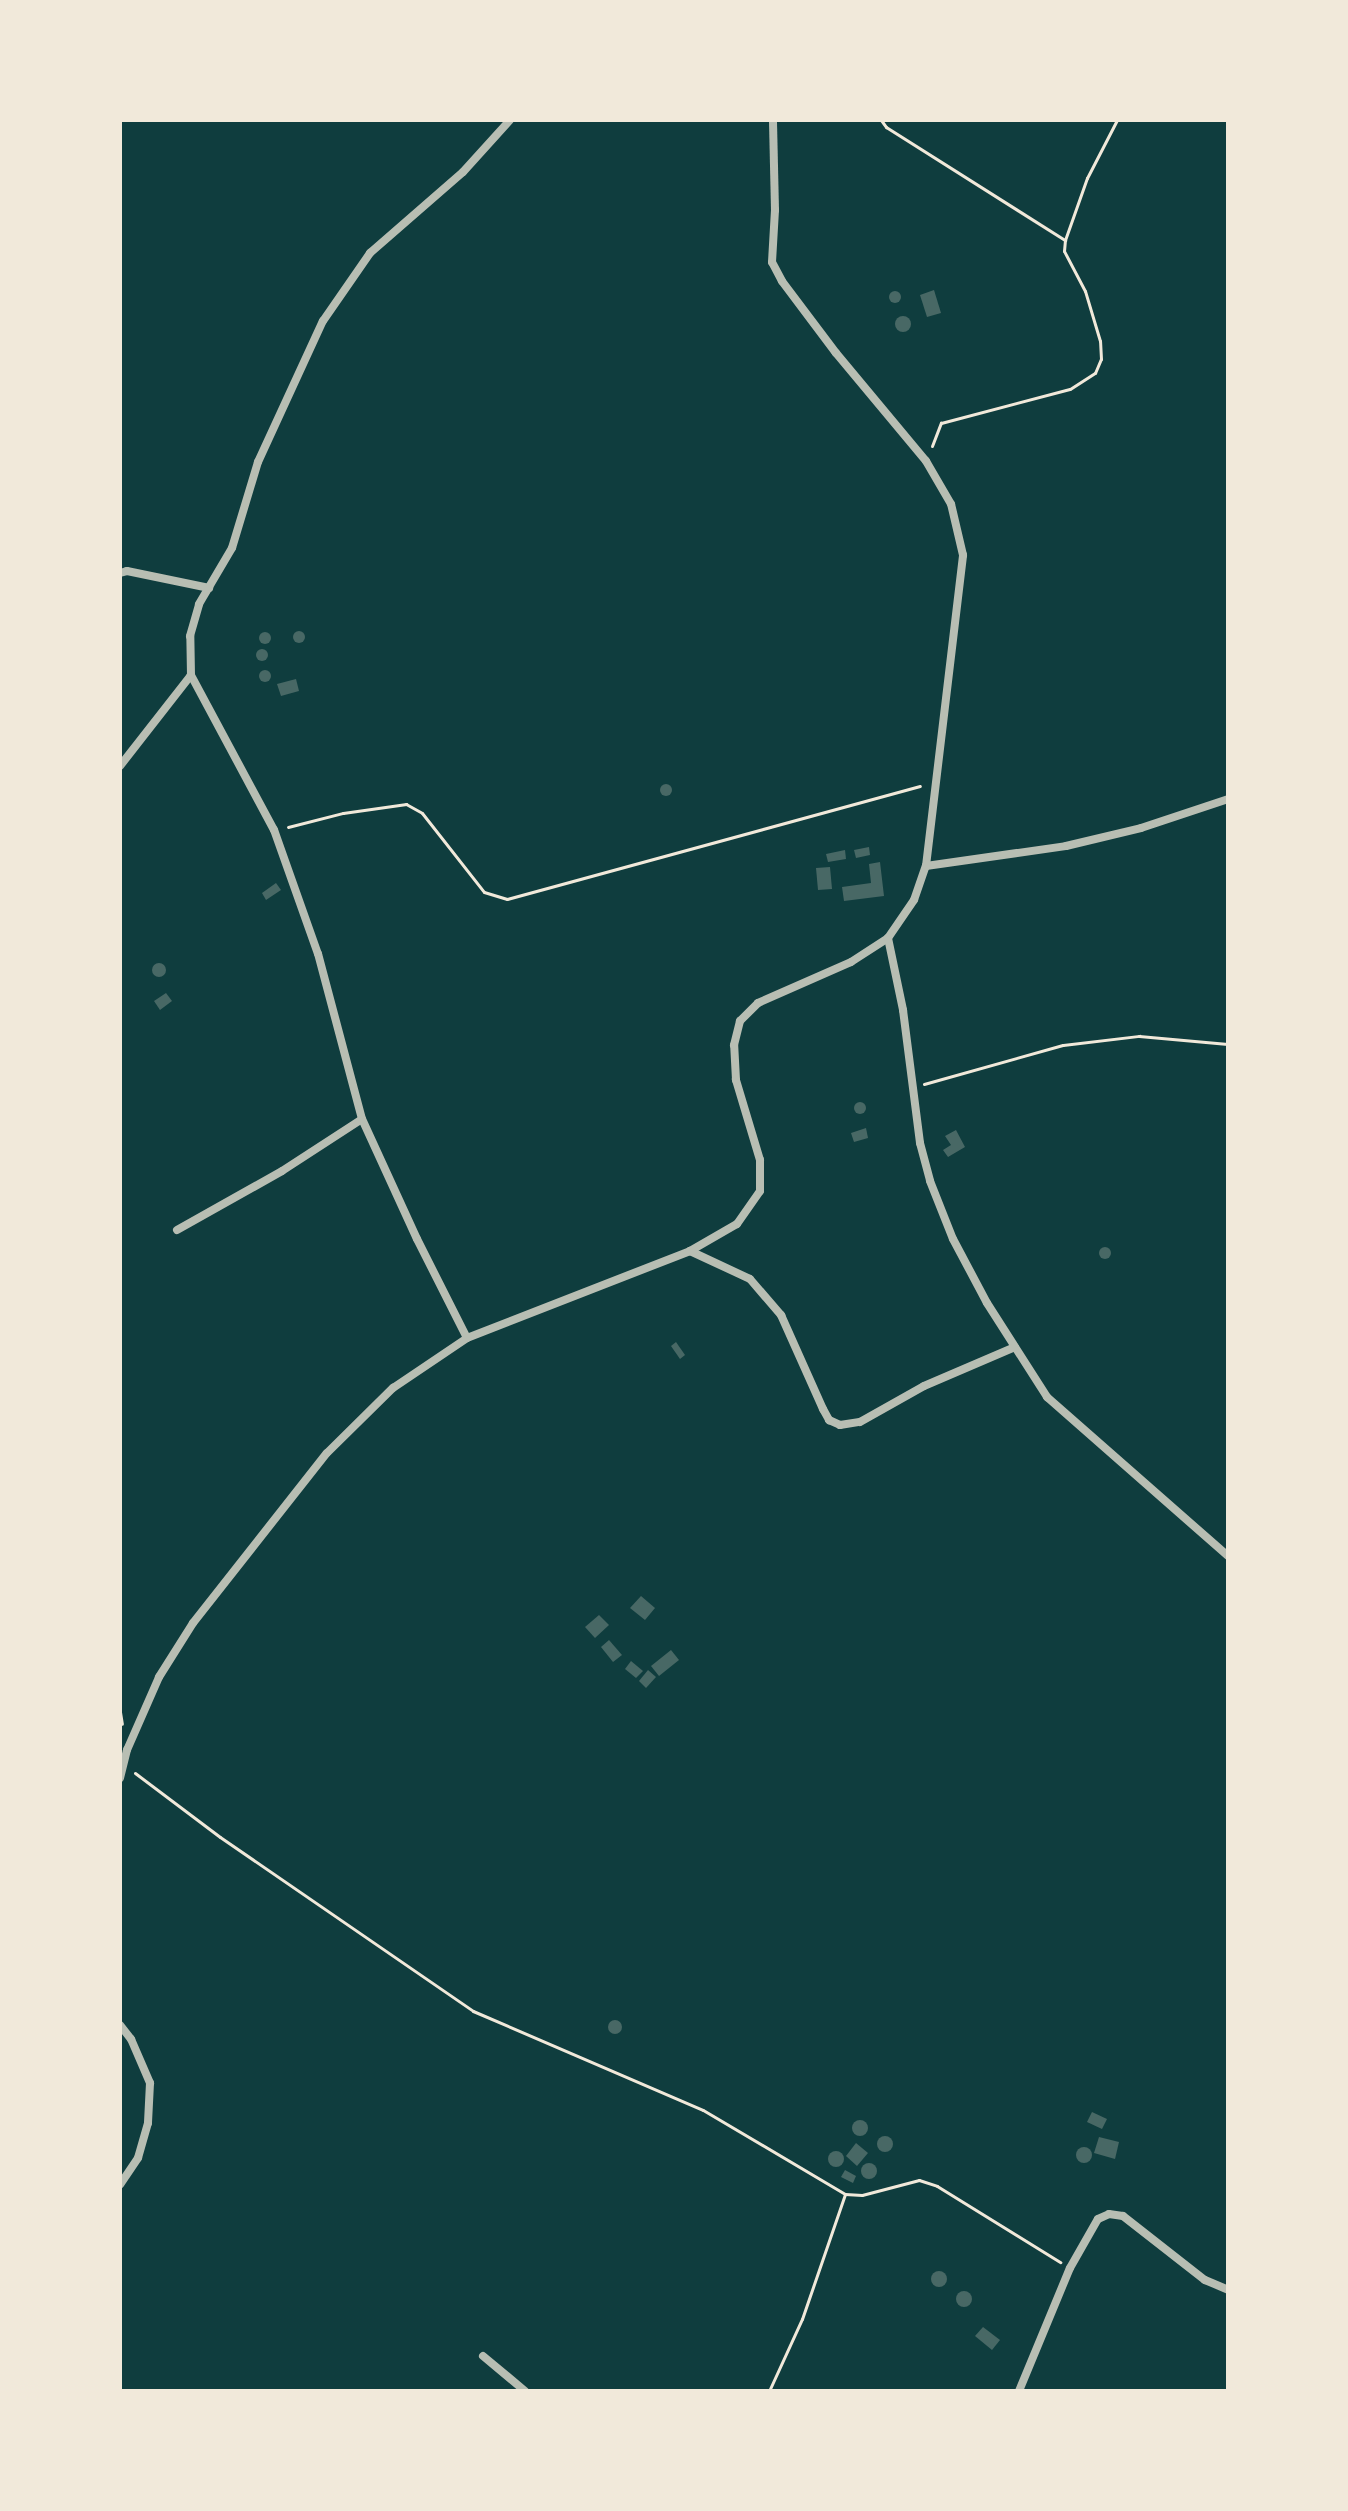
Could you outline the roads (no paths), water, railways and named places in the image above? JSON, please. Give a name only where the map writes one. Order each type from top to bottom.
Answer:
[{"type":"street","points":[[467,1338],[362,1119],[318,954],[274,830],[191,675],[190,636],[199,604],[232,548],[258,462],[323,321],[370,253],[463,172],[510,120]]},
{"type":"street","points":[[120,1778],[123,1763],[159,1677],[193,1623],[327,1453],[393,1388],[467,1338],[690,1251],[737,1224],[760,1191],[760,1160],[736,1080],[734,1045],[740,1021],[758,1003],[851,962],[888,938],[914,900],[926,866],[963,555],[951,504],[926,461],[836,353],[782,281],[772,262],[775,210],[773,120]]},
{"type":"street","points":[[120,573],[127,571],[209,588]]},
{"type":"street","points":[[120,766],[191,675]]},
{"type":"street","points":[[926,866],[1066,846],[1141,828],[1228,799]]},
{"type":"street","points":[[888,938],[903,1010],[920,1143],[930,1181],[953,1239],[1047,1397],[1228,1556]]},
{"type":"street","points":[[177,1230],[282,1171],[362,1119]]},
{"type":"street","points":[[690,1251],[750,1279],[761,1291],[781,1315],[829,1420],[840,1425],[860,1422],[924,1386],[1015,1347]]},
{"type":"street","points":[[120,2025],[131,2039],[150,2083],[148,2123],[138,2158],[120,2185]]},
{"type":"street","points":[[1019,2391],[1070,2268],[1098,2219],[1109,2214],[1123,2216],[1205,2280],[1228,2290]]},
{"type":"street","points":[[483,2356],[525,2391]]}]
